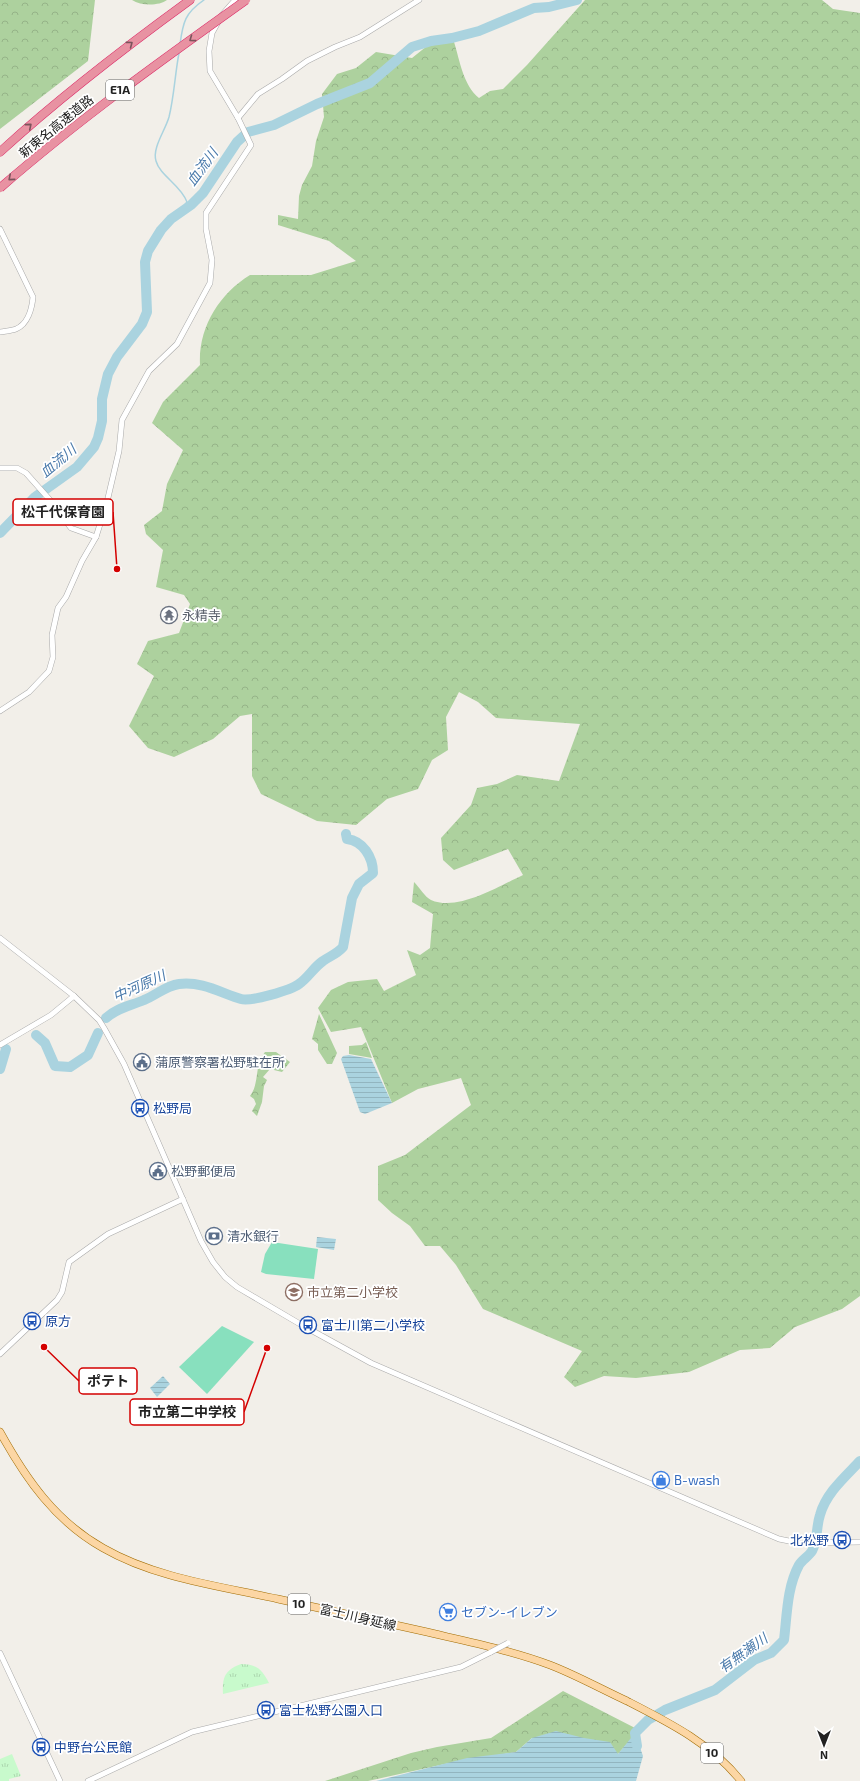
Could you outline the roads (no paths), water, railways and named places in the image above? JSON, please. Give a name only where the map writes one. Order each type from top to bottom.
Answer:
[{"type":"highway","name":"新東名高速道路","points":[[0,152],[60,100],[116,55],[190,0]]},
{"type":"highway","name":"新東名高速道路","points":[[0,188],[41,153],[137,78],[246,0]]},
{"type":"main road","name":"富士川身延線","points":[[0,1432],[27,1479],[54,1510],[77,1531],[125,1560],[185,1578],[500,1649],[551,1666],[642,1709],[680,1730],[716,1756],[741,1781]]},
{"type":"street","points":[[0,710],[29,692],[49,671],[53,657],[52,635],[58,608],[66,597],[79,567],[96,537],[107,502],[119,451],[122,420],[149,371],[177,344],[210,283],[212,260],[206,230],[206,213],[251,145],[238,118],[210,71],[209,51],[212,33],[225,10],[235,0]]},
{"type":"street","points":[[238,118],[258,94],[307,61],[335,46],[360,37],[419,0]]},
{"type":"street","points":[[0,229],[33,297],[32,309],[25,321],[17,329],[0,332]]},
{"type":"street","points":[[0,468],[17,468],[26,473],[65,517],[71,528],[96,537]]},
{"type":"street","points":[[0,938],[74,996],[99,1020],[116,1048],[209,1255],[226,1277],[244,1292],[372,1363],[779,1539],[799,1543],[860,1542]]},
{"type":"street","points":[[0,1045],[51,1015],[74,996]]},
{"type":"street","points":[[0,1354],[57,1300],[62,1292],[69,1262],[108,1234],[183,1199]]},
{"type":"street","points":[[88,1781],[192,1732],[461,1666],[508,1643]]},
{"type":"street","points":[[0,1654],[60,1781]]},
{"type":"water","points":[[349,1055],[371,1059],[392,1103],[365,1114],[360,1112],[341,1059],[343,1056]]},
{"type":"water","points":[[317,1237],[336,1239],[334,1250],[316,1247]]},
{"type":"water","points":[[163,1376],[170,1384],[157,1397],[150,1388]]},
{"type":"water","points":[[556,1731],[584,1738],[610,1742],[618,1754],[635,1733],[643,1756],[636,1781],[376,1781],[467,1758],[516,1752],[532,1738]]},
{"type":"waterway","points":[[180,44],[182,30],[186,19],[193,9],[204,0]]},
{"type":"waterway","name":"血流川","points":[[0,533],[35,497],[77,467],[94,447],[102,421],[102,399],[108,374],[117,357],[142,324],[147,312],[145,262],[148,251],[161,230],[171,219],[191,205],[203,193],[237,142],[248,132],[274,125],[317,104],[370,83],[412,47],[431,41],[452,38],[479,31],[534,8],[549,7],[577,0]]},
{"type":"waterway","points":[[179,53],[169,117],[157,145],[155,156],[158,166],[180,191],[187,202],[179,212]]},
{"type":"waterway","name":"中河原川","points":[[106,1018],[119,1009],[149,998],[169,987],[179,984],[196,984],[241,999],[253,999],[280,992],[302,982],[320,963],[343,947],[352,898],[359,884],[373,873],[373,867],[366,851],[358,843],[347,839],[346,834]]},
{"type":"waterway","name":"中河原川","points":[[36,1035],[45,1043],[55,1066],[70,1067],[88,1055],[98,1033]]},
{"type":"waterway","name":"中河原川","points":[[0,1069],[6,1049]]},
{"type":"waterway","name":"有無瀬川","points":[[637,1746],[635,1733],[648,1720],[665,1710],[715,1690],[754,1660],[771,1653],[784,1640],[788,1601],[792,1582],[799,1565],[811,1553],[814,1547],[823,1507],[831,1492],[860,1461]]},
{"type":"place","name":"松千代保育園","points":[[117,569]]},
{"type":"place","name":"永精寺","points":[[169,615]]},
{"type":"place","name":"蒲原警察署松野駐在所","points":[[142,1062]]},
{"type":"place","name":"松野局","points":[[140,1108]]},
{"type":"place","name":"松野郵便局","points":[[158,1171]]},
{"type":"place","name":"清水銀行","points":[[214,1236]]},
{"type":"place","name":"市立第二小学校","points":[[294,1292]]},
{"type":"place","name":"原方","points":[[32,1321]]},
{"type":"place","name":"富士川第二小学校","points":[[308,1325]]},
{"type":"place","name":"ポテト","points":[[44,1347]]},
{"type":"place","name":"市立第二中学校","points":[[267,1348]]},
{"type":"place","name":"B-wash","points":[[661,1480]]},
{"type":"place","name":"北松野","points":[[842,1540]]},
{"type":"place","name":"セブン-イレブン","points":[[448,1612]]},
{"type":"place","name":"富士松野公園入口","points":[[266,1710]]},
{"type":"place","name":"中野台公民館","points":[[41,1747]]}]
